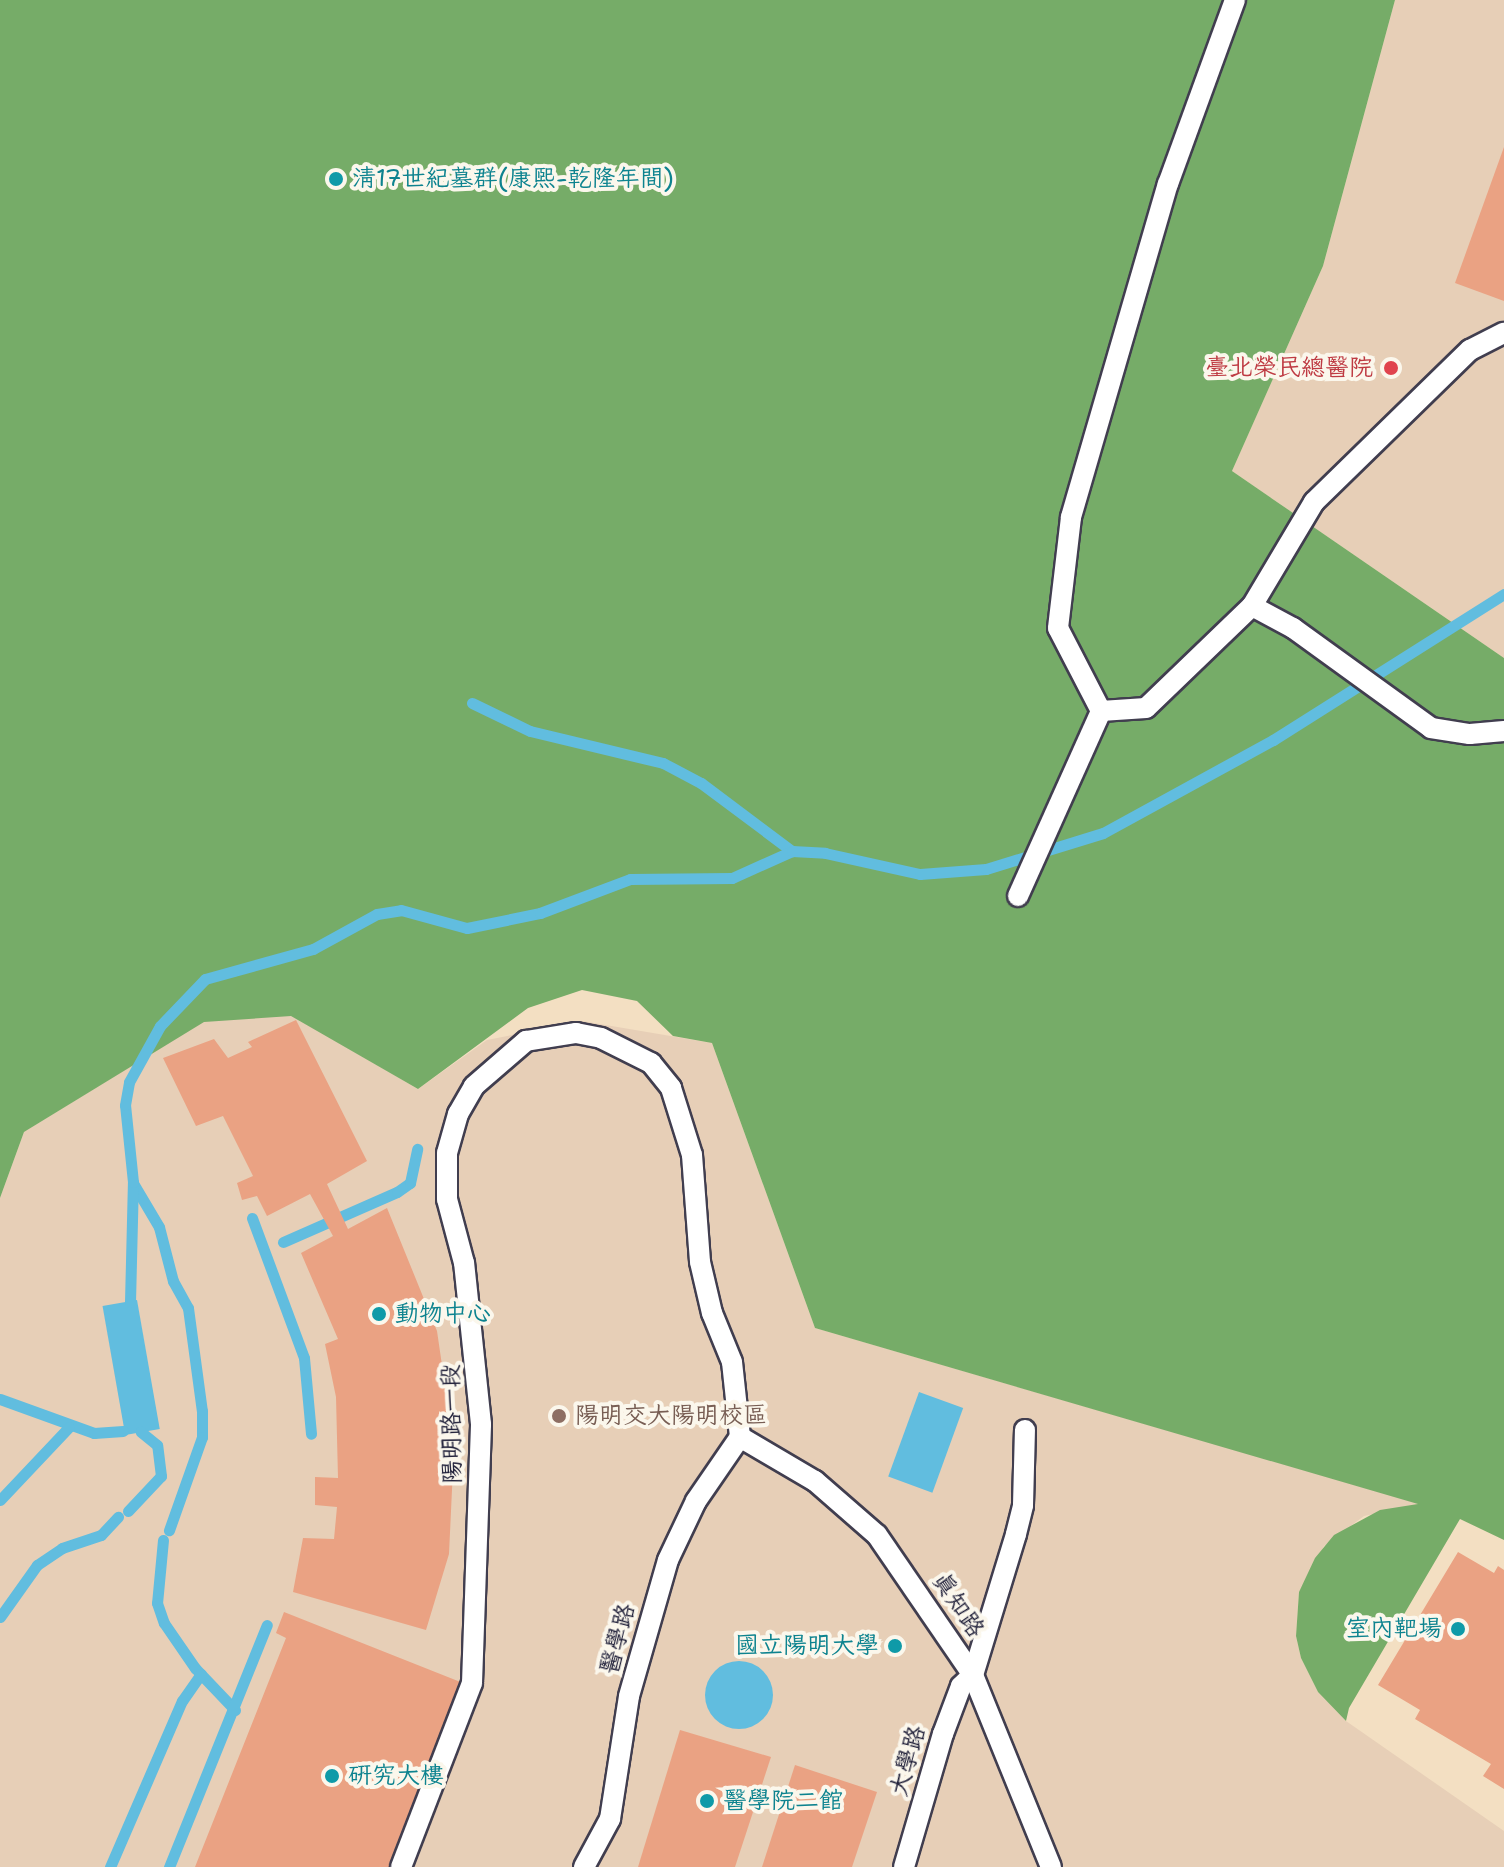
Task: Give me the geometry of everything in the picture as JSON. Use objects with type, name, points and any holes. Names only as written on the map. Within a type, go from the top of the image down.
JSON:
[{"type":"lane","points":[[1101,711],[1058,628],[1071,517],[1168,184],[1235,0]]},
{"type":"lane","points":[[1101,711],[1146,708],[1252,606],[1314,502],[1470,350],[1504,333]]},
{"type":"lane","points":[[1252,606],[1293,628],[1431,728],[1470,734],[1504,731]]},
{"type":"lane","points":[[1018,896],[1101,711]]},
{"type":"lane","name":"陽明路一段","points":[[401,1867],[472,1683],[481,1424],[464,1263],[447,1199],[447,1153],[458,1114],[474,1086],[526,1041],[576,1033],[601,1038],[651,1063],[671,1088],[692,1155],[700,1262],[712,1313],[732,1362],[740,1437]]},
{"type":"lane","name":"大學路","points":[[904,1867],[954,1701],[973,1675],[1023,1505],[1025,1430]]},
{"type":"lane","name":"真知路","points":[[740,1437],[815,1481],[877,1535],[973,1675],[1051,1867]]},
{"type":"lane","name":"醫學路","points":[[584,1867],[610,1819],[629,1696],[668,1560],[696,1501],[740,1437]]},
{"type":"shaded area","name":"臺北榮民總醫院","points":[[1395,0],[1504,0],[1504,658],[1232,471],[1323,266]]},
{"type":"shaded area","name":"陽明交大陽明校區","points":[[291,1015],[418,1089],[487,1040],[582,1021],[712,1043],[815,1328],[1421,1504],[1364,1516],[1324,1546],[1299,1592],[1296,1636],[1301,1658],[1318,1692],[1346,1721],[1504,1831],[1504,1867],[0,1867],[0,1198],[24,1132],[204,1021]]},
{"type":"green space","points":[[0,0],[1395,0],[1323,266],[1232,471],[1504,658],[1504,1540],[1460,1519],[1349,1708],[1346,1721],[1318,1692],[1301,1658],[1296,1636],[1299,1592],[1315,1558],[1334,1535],[1380,1510],[1418,1504],[815,1328],[712,1043],[673,1036],[637,1001],[582,990],[528,1008],[418,1089],[291,1016],[204,1022],[24,1132],[0,1198]]},
{"type":"water","points":[[137,1300],[160,1429],[125,1435],[103,1306]]},
{"type":"water","points":[[919,1392],[963,1408],[932,1493],[888,1477]]},
{"type":"water","points":[[732,1661],[746,1661],[758,1666],[768,1676],[773,1695],[768,1714],[758,1724],[746,1729],[732,1729],[720,1724],[710,1714],[705,1702],[705,1688],[710,1676],[720,1666]]},
{"type":"building","points":[[1504,147],[1504,301],[1455,283]]},
{"type":"building","name":"動物中心","points":[[296,1020],[367,1161],[327,1184],[348,1229],[387,1208],[437,1331],[454,1447],[449,1554],[426,1630],[293,1592],[303,1538],[334,1539],[337,1507],[315,1505],[315,1477],[338,1478],[336,1397],[325,1344],[338,1339],[301,1253],[333,1236],[310,1194],[267,1216],[257,1196],[242,1200],[237,1183],[253,1176],[223,1116],[196,1126],[163,1058],[214,1039],[228,1058],[252,1047],[248,1042]]},
{"type":"building","name":"室內靶場","points":[[1458,1552],[1494,1573],[1498,1566],[1504,1570],[1504,1789],[1483,1776],[1491,1764],[1415,1719],[1420,1710],[1378,1685]]},
{"type":"building","name":"研究大樓","points":[[284,1612],[468,1685],[396,1867],[195,1867],[286,1638],[276,1633]]},
{"type":"building","name":"醫學院二館","points":[[680,1730],[771,1757],[735,1867],[638,1867]]},
{"type":"building","name":"醫學院二館","points":[[795,1765],[877,1792],[852,1867],[762,1867]]},
{"type":"waterway","points":[[130,1302],[133,1182],[125,1105],[129,1082],[160,1026],[205,979],[313,949],[377,914],[401,910],[467,928],[540,913],[630,879],[732,878],[792,851],[825,853],[920,874],[986,869],[1103,833],[1273,740],[1504,594]]},
{"type":"waterway","points":[[472,703],[530,731],[663,763],[701,783],[792,851]]},
{"type":"waterway","points":[[283,1242],[397,1192],[410,1183],[417,1149]]},
{"type":"waterway","points":[[133,1183],[159,1227],[173,1281],[188,1308],[202,1411],[202,1437],[169,1530]]},
{"type":"waterway","points":[[252,1218],[304,1358],[311,1434]]},
{"type":"waterway","points":[[0,1399],[94,1433],[123,1431]]},
{"type":"waterway","points":[[0,1500],[69,1427]]},
{"type":"waterway","points":[[128,1511],[161,1476],[157,1445],[141,1432]]},
{"type":"waterway","points":[[0,1617],[37,1565],[62,1548],[101,1535],[118,1517]]},
{"type":"waterway","points":[[163,1540],[157,1603],[164,1623],[195,1668],[235,1710]]},
{"type":"waterway","points":[[169,1867],[267,1625]]},
{"type":"waterway","points":[[110,1867],[182,1701],[201,1674]]},
{"type":"place","name":"清17世紀墓群(康熙-乾隆年間)","points":[[336,179]]},
{"type":"place","name":"臺北榮民總醫院","points":[[1391,368]]},
{"type":"place","name":"動物中心","points":[[379,1314]]},
{"type":"place","name":"陽明交大陽明校區","points":[[559,1416]]},
{"type":"place","name":"室內靶場","points":[[1458,1629]]},
{"type":"place","name":"國立陽明大學","points":[[895,1646]]},
{"type":"place","name":"研究大樓","points":[[332,1776]]},
{"type":"place","name":"醫學院二館","points":[[707,1801]]}]
